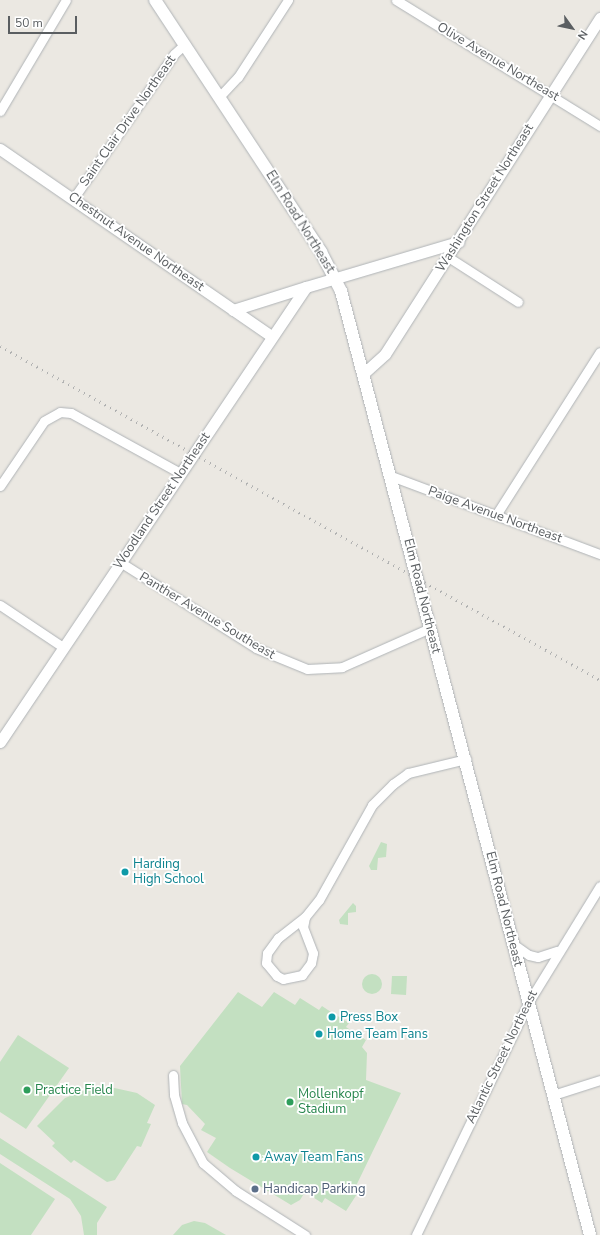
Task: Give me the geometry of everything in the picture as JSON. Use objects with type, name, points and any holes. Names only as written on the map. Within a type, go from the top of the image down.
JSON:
[{"type":"main road","name":"Elm Road Northeast","points":[[155,0],[220,96],[336,278],[364,373],[590,1235]]},
{"type":"street","points":[[0,112],[66,0]]},
{"type":"street","points":[[220,96],[238,77],[288,0]]},
{"type":"street","name":"Olive Avenue Northeast","points":[[396,0],[551,94],[600,126]]},
{"type":"street","name":"Washington Street Northeast","points":[[364,373],[385,354],[600,18]]},
{"type":"street","name":"Saint Clair Drive Northeast","points":[[73,199],[174,54],[185,44]]},
{"type":"street","name":"Chestnut Avenue Northeast","points":[[0,149],[271,336]]},
{"type":"street","points":[[234,310],[458,242]]},
{"type":"street","points":[[448,257],[518,302]]},
{"type":"street","name":"Woodland Street Northeast","points":[[0,742],[271,336],[306,287]]},
{"type":"street","points":[[496,515],[600,352]]},
{"type":"street","points":[[0,486],[48,417],[60,412],[71,413],[180,473]]},
{"type":"street","name":"Paige Avenue Northeast","points":[[391,476],[600,554]]},
{"type":"street","name":"Panther Avenue Southeast","points":[[120,562],[256,648],[307,669],[342,667],[430,628]]},
{"type":"street","points":[[0,605],[63,647]]},
{"type":"street","points":[[305,917],[303,927],[313,954],[312,963],[302,975],[283,979],[277,976],[266,962],[267,952],[278,938],[305,917],[329,885],[366,814],[378,798],[408,774],[466,759]]},
{"type":"street","name":"Atlantic Street Northeast","points":[[416,1235],[528,1002],[557,951],[600,886]]},
{"type":"street","points":[[513,944],[529,955],[538,957],[557,951]]},
{"type":"street","points":[[173,1075],[174,1095],[182,1124],[203,1163],[236,1191],[305,1235]]},
{"type":"street","points":[[553,1095],[600,1080]]},
{"type":"green space","points":[[381,842],[387,844],[386,857],[378,858],[377,870],[371,870],[369,866]]},
{"type":"green space","points":[[353,903],[356,906],[356,912],[348,913],[348,925],[340,924],[339,920]]},
{"type":"green space","points":[[372,974],[379,977],[382,984],[379,991],[372,994],[365,991],[362,984],[365,977]]},
{"type":"green space","points":[[392,976],[407,976],[406,995],[391,994]]},
{"type":"green space","name":"Mollenkopf Stadium","points":[[238,992],[262,1007],[274,992],[295,1005],[300,998],[319,1010],[322,1006],[349,1023],[346,1027],[366,1040],[362,1047],[367,1053],[366,1080],[401,1093],[355,1188],[359,1191],[346,1211],[325,1198],[322,1203],[305,1192],[300,1200],[291,1205],[230,1168],[207,1152],[216,1138],[201,1130],[205,1124],[187,1105],[182,1104],[180,1066]]},
{"type":"green space","name":"Practice Field","points":[[18,1035],[69,1068],[26,1129],[0,1112],[0,1062]]},
{"type":"green space","points":[[110,1087],[137,1093],[155,1105],[147,1123],[151,1124],[141,1147],[137,1146],[115,1180],[107,1182],[74,1160],[71,1163],[52,1146],[55,1143],[37,1126],[65,1098],[88,1089]]},
{"type":"green space","points":[[0,1138],[107,1207],[97,1223],[97,1235],[84,1235],[81,1216],[70,1199],[0,1154]]},
{"type":"green space","points":[[0,1163],[55,1199],[31,1235],[0,1235]]},
{"type":"green space","points":[[194,1221],[205,1223],[226,1235],[173,1235],[182,1225]]},
{"type":"railway","points":[[0,346],[600,680]]},
{"type":"place","name":"Harding High School","points":[[125,872]]},
{"type":"place","name":"Press Box","points":[[332,1017]]},
{"type":"place","name":"Home Team Fans","points":[[319,1034]]},
{"type":"place","name":"Practice Field","points":[[27,1090]]},
{"type":"place","name":"Mollenkopf Stadium","points":[[290,1102]]},
{"type":"place","name":"Away Team Fans","points":[[256,1157]]},
{"type":"place","name":"Handicap Parking","points":[[255,1189]]}]
